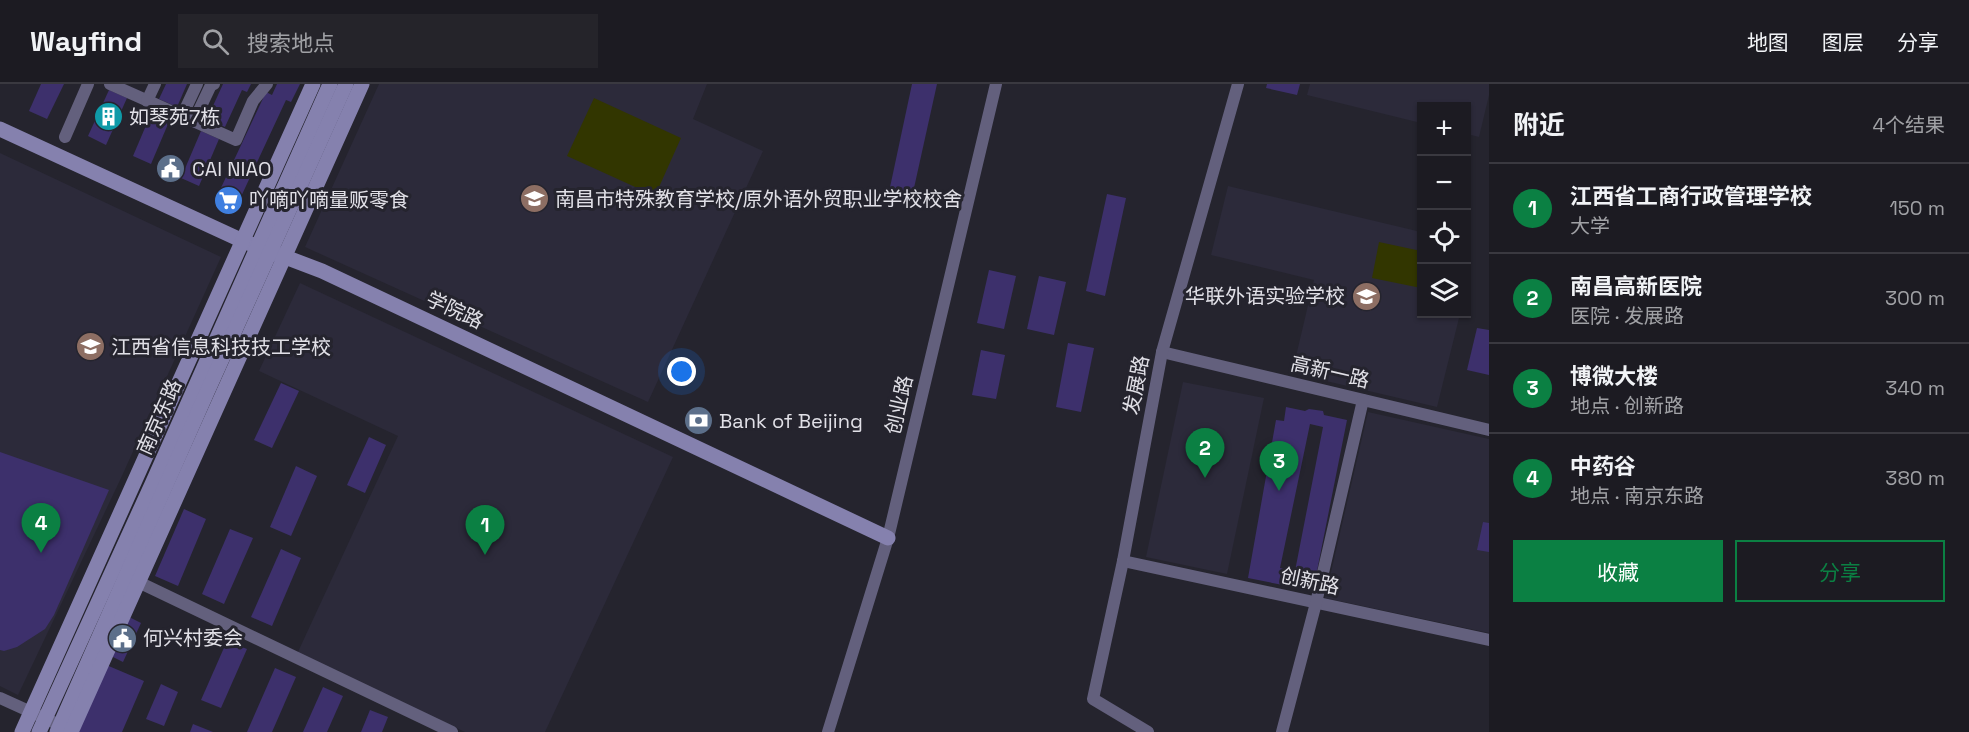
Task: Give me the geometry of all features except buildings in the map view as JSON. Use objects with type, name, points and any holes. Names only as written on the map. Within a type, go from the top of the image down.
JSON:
[{"type":"street","points":[[64,137],[88,84]]},
{"type":"street","points":[[110,84],[236,140],[253,101],[267,84]]},
{"type":"street","points":[[147,101],[155,84]]},
{"type":"street","points":[[182,116],[197,84]]},
{"type":"street","points":[[194,122],[211,85],[214,84]]},
{"type":"street","points":[[264,249],[313,84]]},
{"type":"street","name":"南京东路","points":[[62,730],[132,579],[330,84]]},
{"type":"street","name":"南京东路","points":[[42,725],[157,474],[264,249],[346,84]]},
{"type":"street","points":[[22,732],[264,249],[362,84]]},
{"type":"street","name":"创业路","points":[[828,732],[888,538],[996,84]]},
{"type":"street","name":"发展路","points":[[1148,732],[1093,699],[1123,561],[1162,352],[1238,84]]},
{"type":"street","name":"学院路","points":[[0,129],[264,249],[322,271],[888,538]]},
{"type":"street","name":"高新一路","points":[[1162,352],[1489,430]]},
{"type":"street","points":[[1282,732],[1316,603],[1363,400]]},
{"type":"street","name":"创新路","points":[[1123,561],[1489,640]]},
{"type":"street","points":[[132,579],[452,732]]},
{"type":"street","points":[[0,698],[31,712],[42,725],[62,730]]},
{"type":"shaded area","name":"南昌市特殊教育学校/原外语外贸职业学校校舍","points":[[379,84],[707,84],[693,119],[763,151],[648,402],[305,247]]},
{"type":"shaded area","points":[[1310,84],[1489,84],[1489,95],[1479,137],[1471,135],[1471,102],[1417,102],[1417,122],[1307,95]]},
{"type":"shaded area","name":"江西省信息科技技工学校","points":[[0,153],[221,257],[121,478],[18,695],[0,686]]},
{"type":"shaded area","name":"华联外语实验学校","points":[[1228,186],[1417,231],[1417,318],[1459,318],[1437,407],[1292,373],[1314,280],[1211,255]]},
{"type":"shaded area","points":[[300,283],[673,457],[545,732],[465,732],[297,654],[398,436],[259,371]]},
{"type":"shaded area","points":[[1183,382],[1264,398],[1227,574],[1146,557]]},
{"type":"shaded area","points":[[1368,412],[1489,439],[1489,633],[1325,598]]},
{"type":"green space","points":[[594,98],[681,138],[655,196],[567,156]]},
{"type":"green space","points":[[1379,242],[1417,250],[1417,287],[1372,278]]},
{"type":"place","name":"如琴苑7栋","points":[[108,117]]},
{"type":"place","name":"CAI NIAO","points":[[171,169]]},
{"type":"place","name":"南昌市特殊教育学校/原外语外贸职业学校校舍","points":[[534,199]]},
{"type":"place","name":"吖嘀吖嘀量贩零食","points":[[228,200]]},
{"type":"place","name":"华联外语实验学校","points":[[1366,296]]},
{"type":"place","name":"江西省信息科技技工学校","points":[[90,347]]},
{"type":"place","name":"Bank of Beijing","points":[[698,421]]},
{"type":"place","name":"南昌高新医院","points":[[1205,478]]},
{"type":"place","name":"博微大楼","points":[[1279,491]]},
{"type":"place","name":"中药谷","points":[[41,553]]},
{"type":"place","name":"江西省工商行政管理学校","points":[[485,555]]},
{"type":"place","name":"何兴村委会","points":[[122,638]]}]
